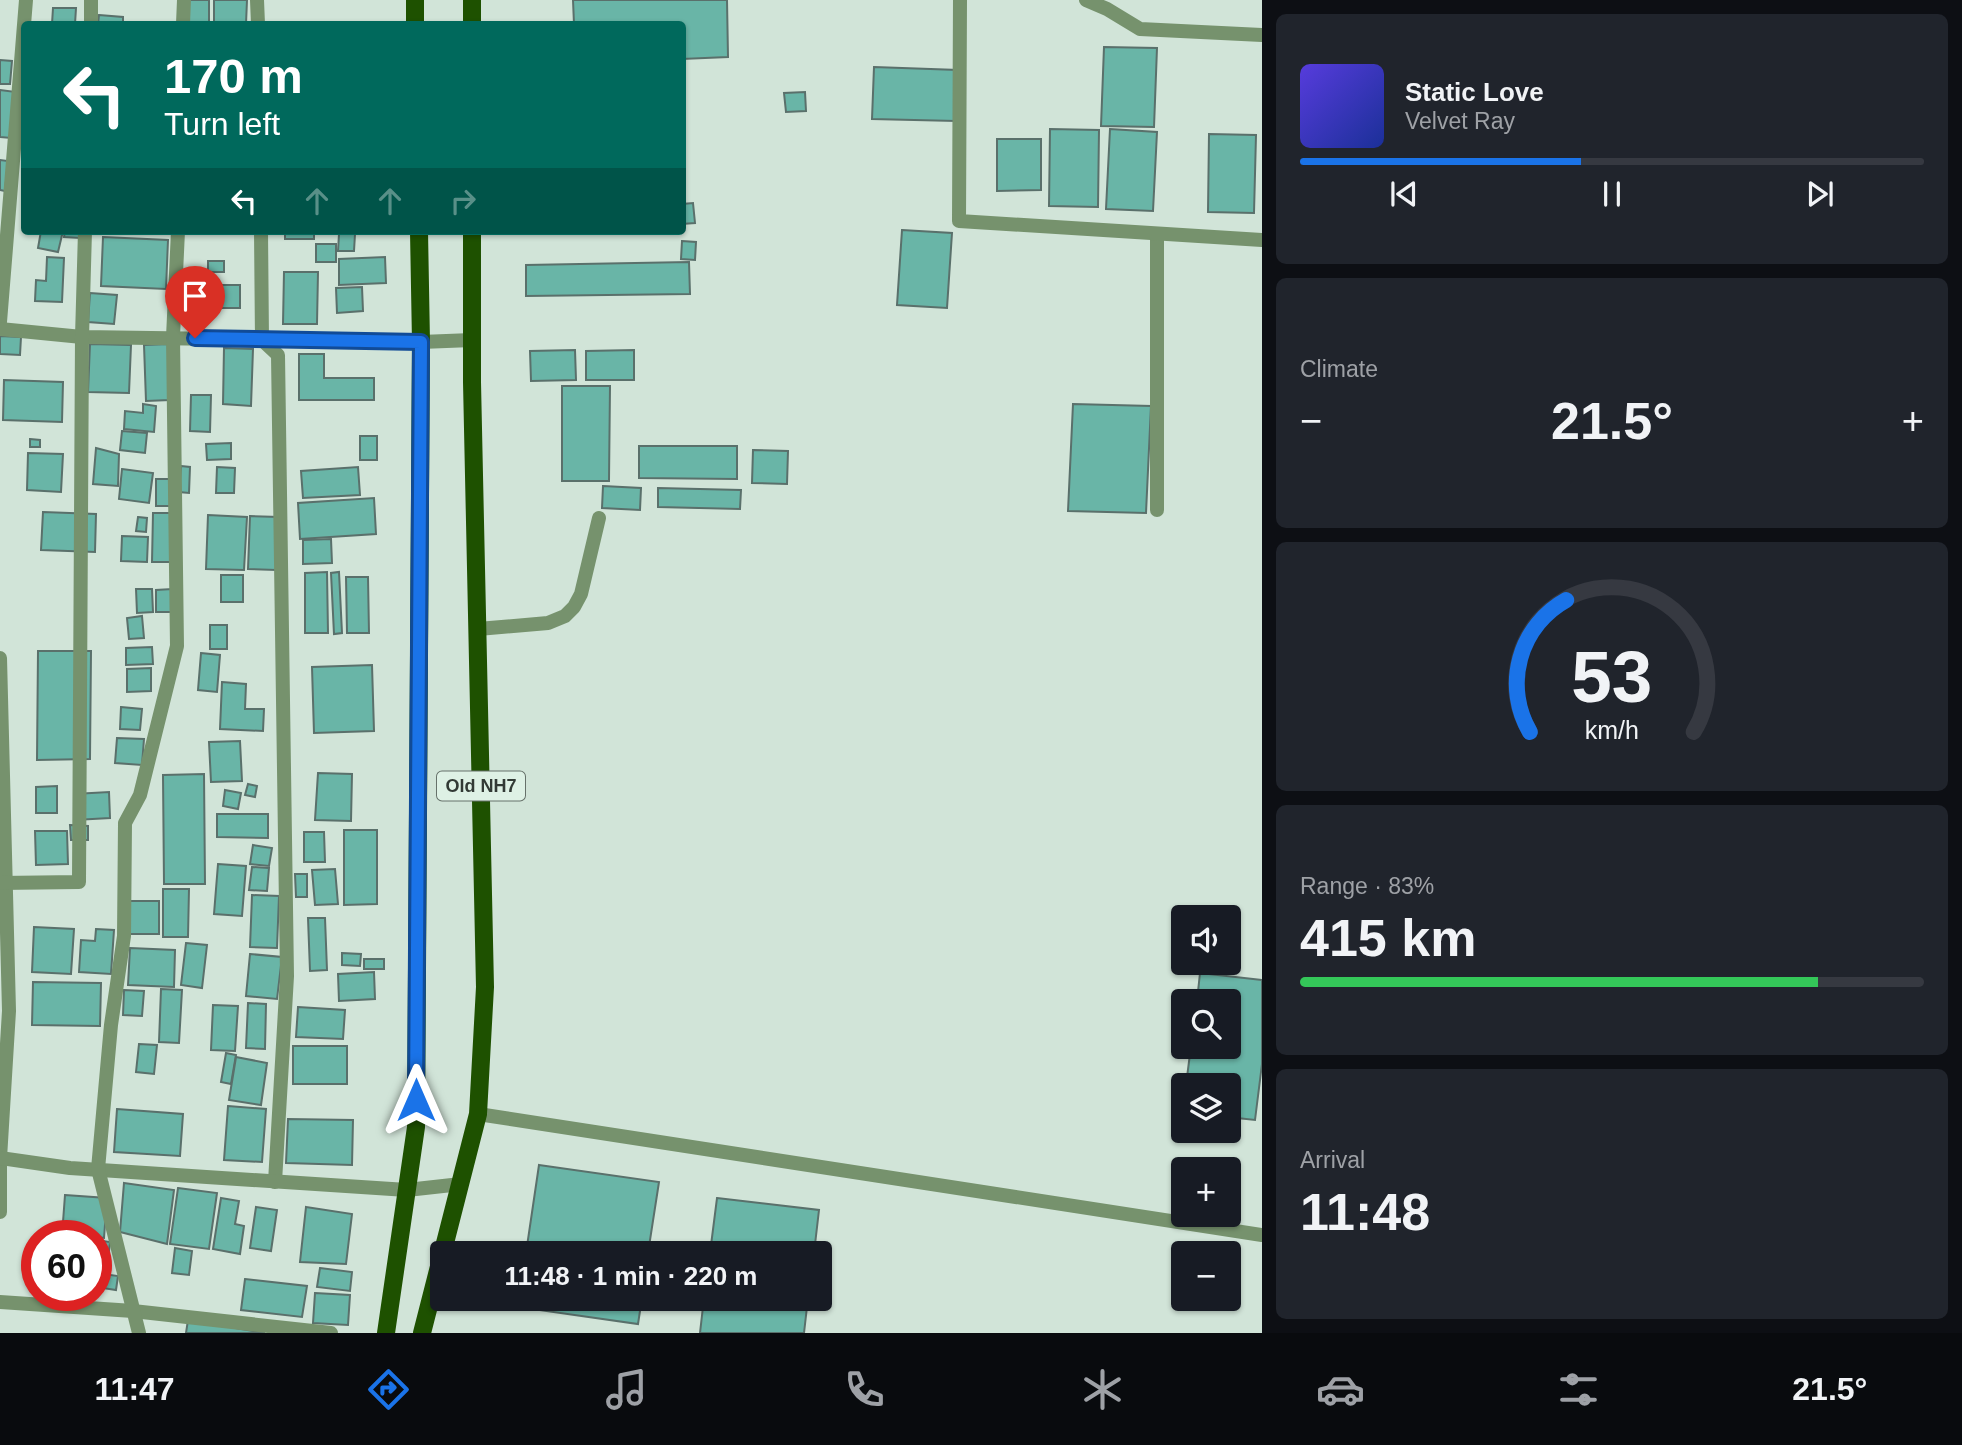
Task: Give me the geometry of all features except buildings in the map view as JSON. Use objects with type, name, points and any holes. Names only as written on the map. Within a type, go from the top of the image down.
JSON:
[{"type":"main road","points":[[415,0],[415,21]]},
{"type":"main road","points":[[472,0],[472,21]]},
{"type":"main road","name":"Old NH7","points":[[386,1333],[416,1127],[421,342],[419,235]]},
{"type":"main road","name":"Old NH7","points":[[422,1333],[478,1114],[485,987],[472,235]]},
{"type":"street","points":[[24,21],[26,0]]},
{"type":"street","points":[[90,21],[91,0]]},
{"type":"street","points":[[183,21],[184,0]]},
{"type":"street","points":[[257,0],[258,21]]},
{"type":"street","points":[[961,0],[959,220],[1262,240]]},
{"type":"street","points":[[1086,0],[1108,9],[1140,29],[1262,35]]},
{"type":"street","points":[[0,322],[21,62]]},
{"type":"street","points":[[1157,234],[1157,510]]},
{"type":"street","points":[[4,882],[79,882],[85,235]]},
{"type":"street","points":[[139,1333],[97,1169],[111,1026],[124,936],[125,823],[140,795],[177,646],[173,337],[178,235]]},
{"type":"street","points":[[261,235],[262,340],[278,355],[287,976],[275,1182]]},
{"type":"street","points":[[0,330],[82,337],[421,342],[472,340]]},
{"type":"street","points":[[478,629],[548,623],[565,616],[581,594],[599,518]]},
{"type":"street","points":[[0,658],[4,882],[0,1212]]},
{"type":"street","points":[[478,1114],[1262,1235]]},
{"type":"street","points":[[0,1158],[70,1168],[407,1190],[461,1184]]},
{"type":"street","points":[[0,1302],[133,1311],[331,1333]]},
{"type":"route","points":[[195,338],[421,342],[416,1100]]}]
